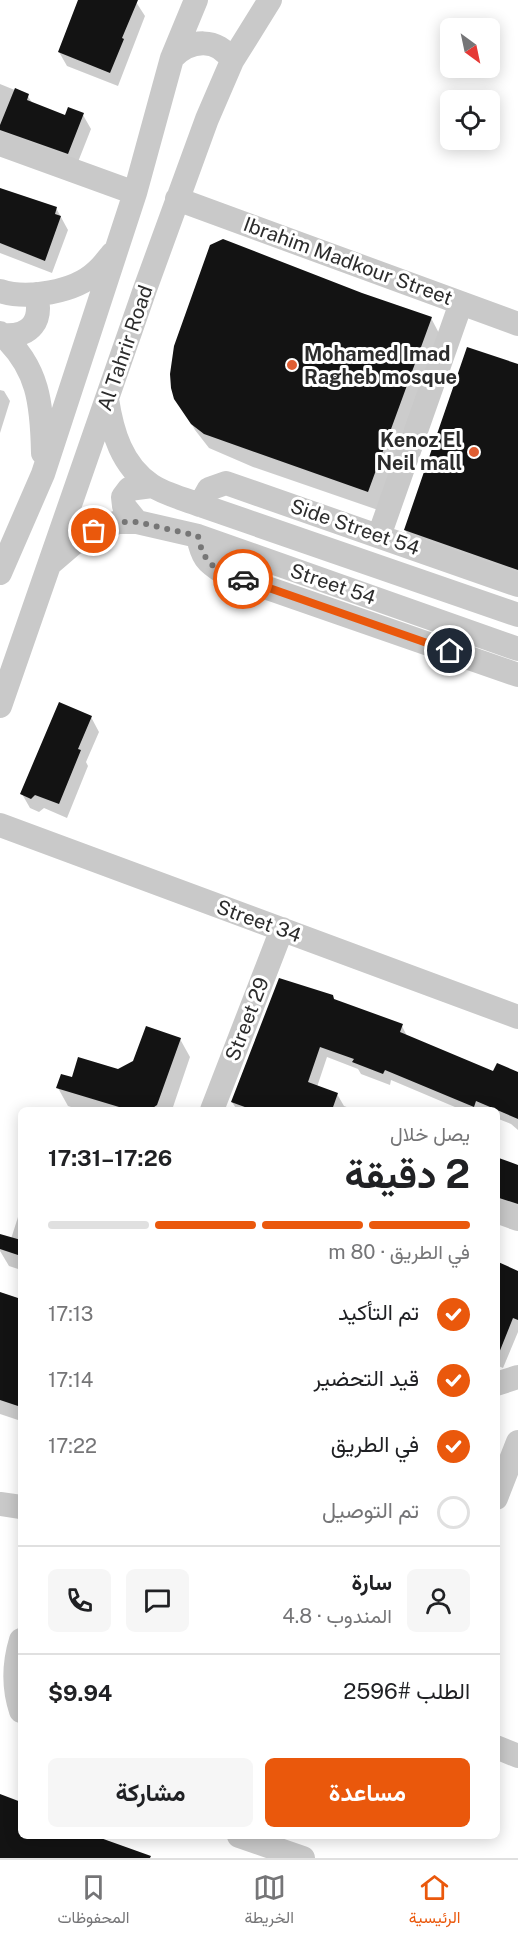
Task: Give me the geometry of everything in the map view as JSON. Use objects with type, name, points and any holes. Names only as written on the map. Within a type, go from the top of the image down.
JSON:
[{"type":"street","name":"Al Tahrir Road","points":[[0,573],[43,474],[135,193],[172,58],[196,0]]},
{"type":"street","name":"Al Tahrir Road","points":[[0,706],[207,119],[232,61],[270,0]]},
{"type":"street","points":[[172,58],[179,50],[198,42],[209,43],[227,52],[232,61]]},
{"type":"street","points":[[0,144],[135,193]]},
{"type":"street","name":"Ibrahim Madkour Street","points":[[177,199],[518,324]]},
{"type":"street","points":[[0,291],[11,295],[36,294],[70,287],[96,273],[115,249]]},
{"type":"street","points":[[1,334],[20,334],[34,324],[39,316],[36,294]]},
{"type":"street","points":[[379,536],[461,303]]},
{"type":"street","points":[[1,334],[27,364],[37,388],[42,413],[43,474]]},
{"type":"street","name":"Street 54","points":[[107,399],[110,423],[119,447],[133,469],[152,486],[200,505],[518,615]]},
{"type":"street","name":"Side Street 54","points":[[200,505],[209,489],[226,483],[518,585]]},
{"type":"street","points":[[137,522],[124,506],[123,497],[129,489],[152,486]]},
{"type":"street","name":"Street 54","points":[[51,563],[72,545],[94,531],[118,522],[137,522],[198,536],[518,650]]},
{"type":"street","points":[[198,536],[201,553],[211,565],[224,573],[518,675]]},
{"type":"street","points":[[423,582],[433,554]]},
{"type":"street","name":"Street 34","points":[[0,825],[518,1017]]},
{"type":"street","name":"Street 29","points":[[219,1107],[282,929]]},
{"type":"street","points":[[500,1212],[518,1219]]},
{"type":"street","points":[[500,1383],[518,1377]]},
{"type":"street","points":[[500,1488],[518,1442]]},
{"type":"street","points":[[0,1504],[18,1507]]},
{"type":"street","points":[[18,1648],[15,1676],[18,1700]]},
{"type":"street","points":[[500,1749],[518,1756]]},
{"type":"street","points":[[248,1839],[303,1858]]},
{"type":"building","points":[[78,0],[138,0],[110,73],[58,52]]},
{"type":"building","points":[[15,88],[29,94],[27,100],[65,115],[68,107],[84,113],[68,154],[0,130]]},
{"type":"building","points":[[0,188],[57,207],[55,214],[61,216],[45,261],[0,243]]},
{"type":"building","name":"Mohamed Imad Ragheb mosque","points":[[223,239],[362,293],[432,317],[368,492],[204,434],[191,424],[174,399],[170,374],[174,346],[210,245]]},
{"type":"building","name":"Kenoz El Neil mall","points":[[467,347],[518,364],[518,570],[404,530]]},
{"type":"building","points":[[59,702],[92,716],[59,804],[35,795],[31,799],[20,794]]},
{"type":"building","points":[[279,978],[333,995],[334,999],[403,1024],[400,1032],[493,1071],[497,1063],[518,1072],[518,1119],[500,1111],[500,1107],[490,1107],[476,1101],[474,1107],[385,1070],[383,1074],[352,1062],[354,1059],[320,1047],[308,1082],[338,1093],[333,1107],[245,1107],[231,1102]]},
{"type":"building","points":[[146,1026],[181,1038],[157,1105],[154,1107],[119,1107],[56,1088],[61,1074],[72,1077],[78,1057],[118,1069],[133,1061]]},
{"type":"building","points":[[500,1158],[518,1165],[518,1204],[500,1198]]},
{"type":"building","points":[[0,1234],[18,1239],[18,1255],[0,1249]]},
{"type":"building","points":[[500,1263],[518,1271],[518,1320],[513,1318],[500,1350]]},
{"type":"building","points":[[0,1292],[18,1298],[18,1406],[0,1400]]},
{"type":"building","points":[[0,1794],[18,1801],[18,1839],[103,1839],[151,1856],[150,1858],[0,1858]]},
{"type":"way so far","points":[[94,531],[118,522],[137,522],[198,536],[201,553],[211,565],[224,573],[243,579]]},
{"type":"place","name":"Mohamed Imad Ragheb mosque","points":[[292,365]]},
{"type":"place","name":"Kenoz El Neil mall","points":[[474,452]]},
{"type":"route","points":[[243,579],[450,651]]}]
